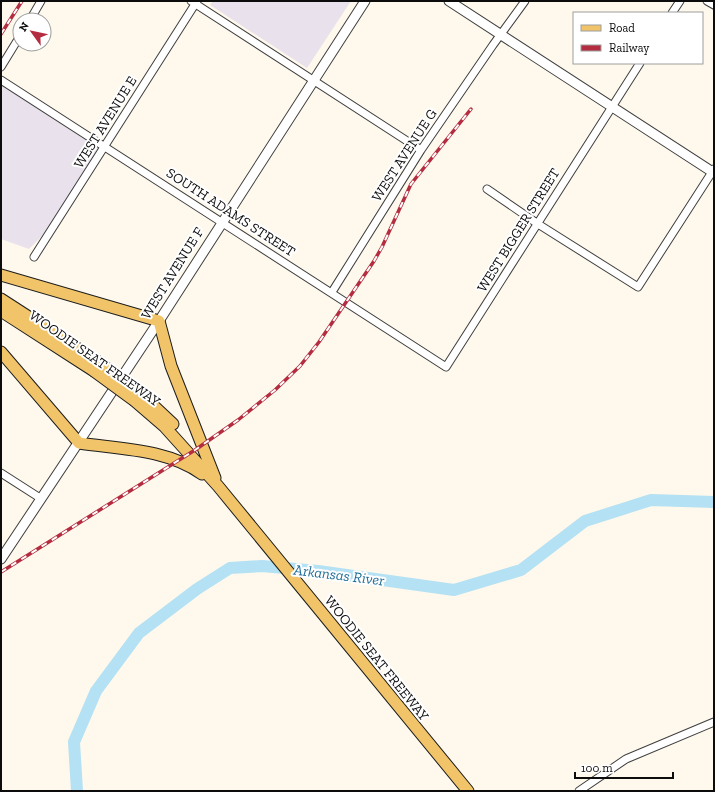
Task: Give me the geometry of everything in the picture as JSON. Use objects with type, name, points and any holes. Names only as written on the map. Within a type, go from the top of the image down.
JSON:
[{"type":"main road","points":[[1,275],[159,321],[171,366],[218,486]]},
{"type":"main road","name":"WOODIE SEAT FREEWAY","points":[[1,299],[97,367],[172,423],[195,450],[226,496],[468,791]]},
{"type":"main road","name":"WOODIE SEAT FREEWAY","points":[[1,311],[97,367]]},
{"type":"main road","points":[[1,352],[79,443],[149,453],[179,460],[192,467],[218,486]]},
{"type":"street","points":[[35,12],[41,1]]},
{"type":"street","name":"WEST AVENUE F","points":[[1,559],[40,498],[79,443],[159,321],[365,1]]},
{"type":"street","points":[[449,1],[713,171],[638,286],[538,224],[487,189]]},
{"type":"street","name":"WEST AVENUE G","points":[[332,292],[421,150],[525,1]]},
{"type":"street","points":[[673,12],[680,1]]},
{"type":"street","points":[[707,1],[714,5]]},
{"type":"street","points":[[194,2],[421,150]]},
{"type":"street","name":"WEST AVENUE E","points":[[34,257],[194,2]]},
{"type":"street","points":[[1,67],[12,49]]},
{"type":"street","name":"WEST BIGGER STREET","points":[[446,366],[639,64]]},
{"type":"street","name":"SOUTH ADAMS STREET","points":[[1,80],[446,366]]},
{"type":"street","points":[[1,474],[40,498]]},
{"type":"street","points":[[579,791],[626,759],[714,722]]},
{"type":"shaded area","points":[[213,1],[351,1],[307,68],[210,5]]},
{"type":"shaded area","points":[[1,85],[100,149],[46,232],[29,249],[1,239]]},
{"type":"waterway","name":"Arkansas River","points":[[77,791],[74,742],[96,691],[139,633],[197,589],[230,568],[262,566],[318,571],[454,590],[521,570],[585,521],[651,500],[714,502]]},
{"type":"railway","points":[[1,34],[22,1]]},
{"type":"railway","points":[[1,572],[195,450],[238,420],[275,390],[300,366],[319,342],[374,261],[411,184],[471,109]]}]
